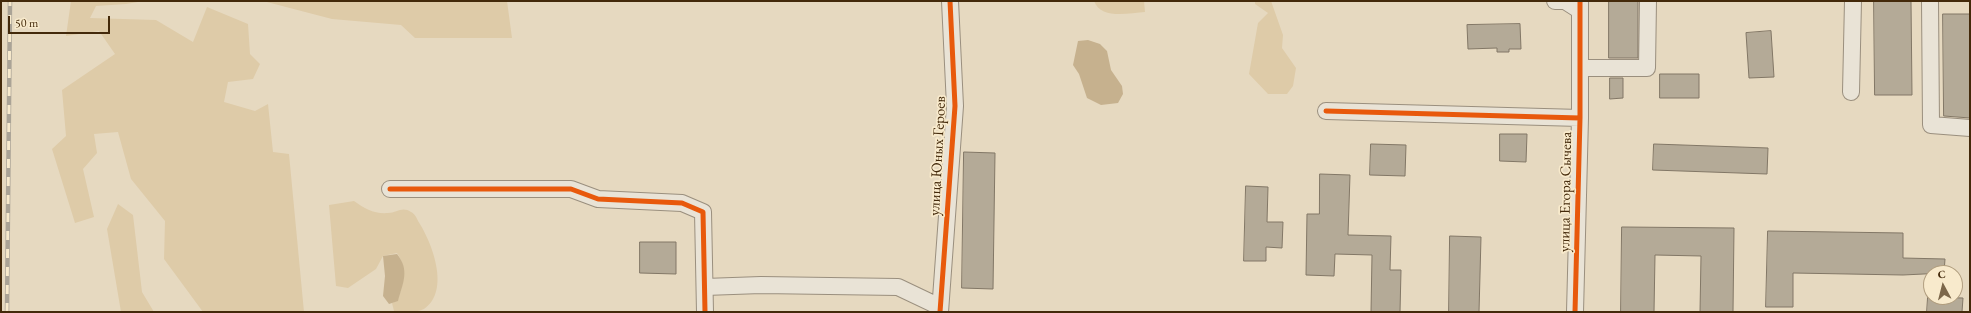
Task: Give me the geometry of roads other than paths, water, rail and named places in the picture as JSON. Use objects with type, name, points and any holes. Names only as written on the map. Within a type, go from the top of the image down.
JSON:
[{"type":"street","name":"улица Юных Героев","points":[[940,309],[955,106],[950,1]]},
{"type":"street","points":[[1555,1],[1564,1],[1579,6]]},
{"type":"street","points":[[1580,68],[1647,68],[1648,1]]},
{"type":"street","points":[[1852,92],[1853,1]]},
{"type":"street","points":[[1930,1],[1931,125],[1970,128]]},
{"type":"street","name":"улица Егора Сычева","points":[[1575,312],[1580,118],[1579,6]]},
{"type":"street","points":[[1326,111],[1580,118]]},
{"type":"street","points":[[390,189],[571,188],[598,199],[682,204],[703,212],[705,312]]},
{"type":"street","points":[[705,287],[761,285],[898,287],[940,309]]},
{"type":"railway","points":[[7,312],[10,1]]}]
